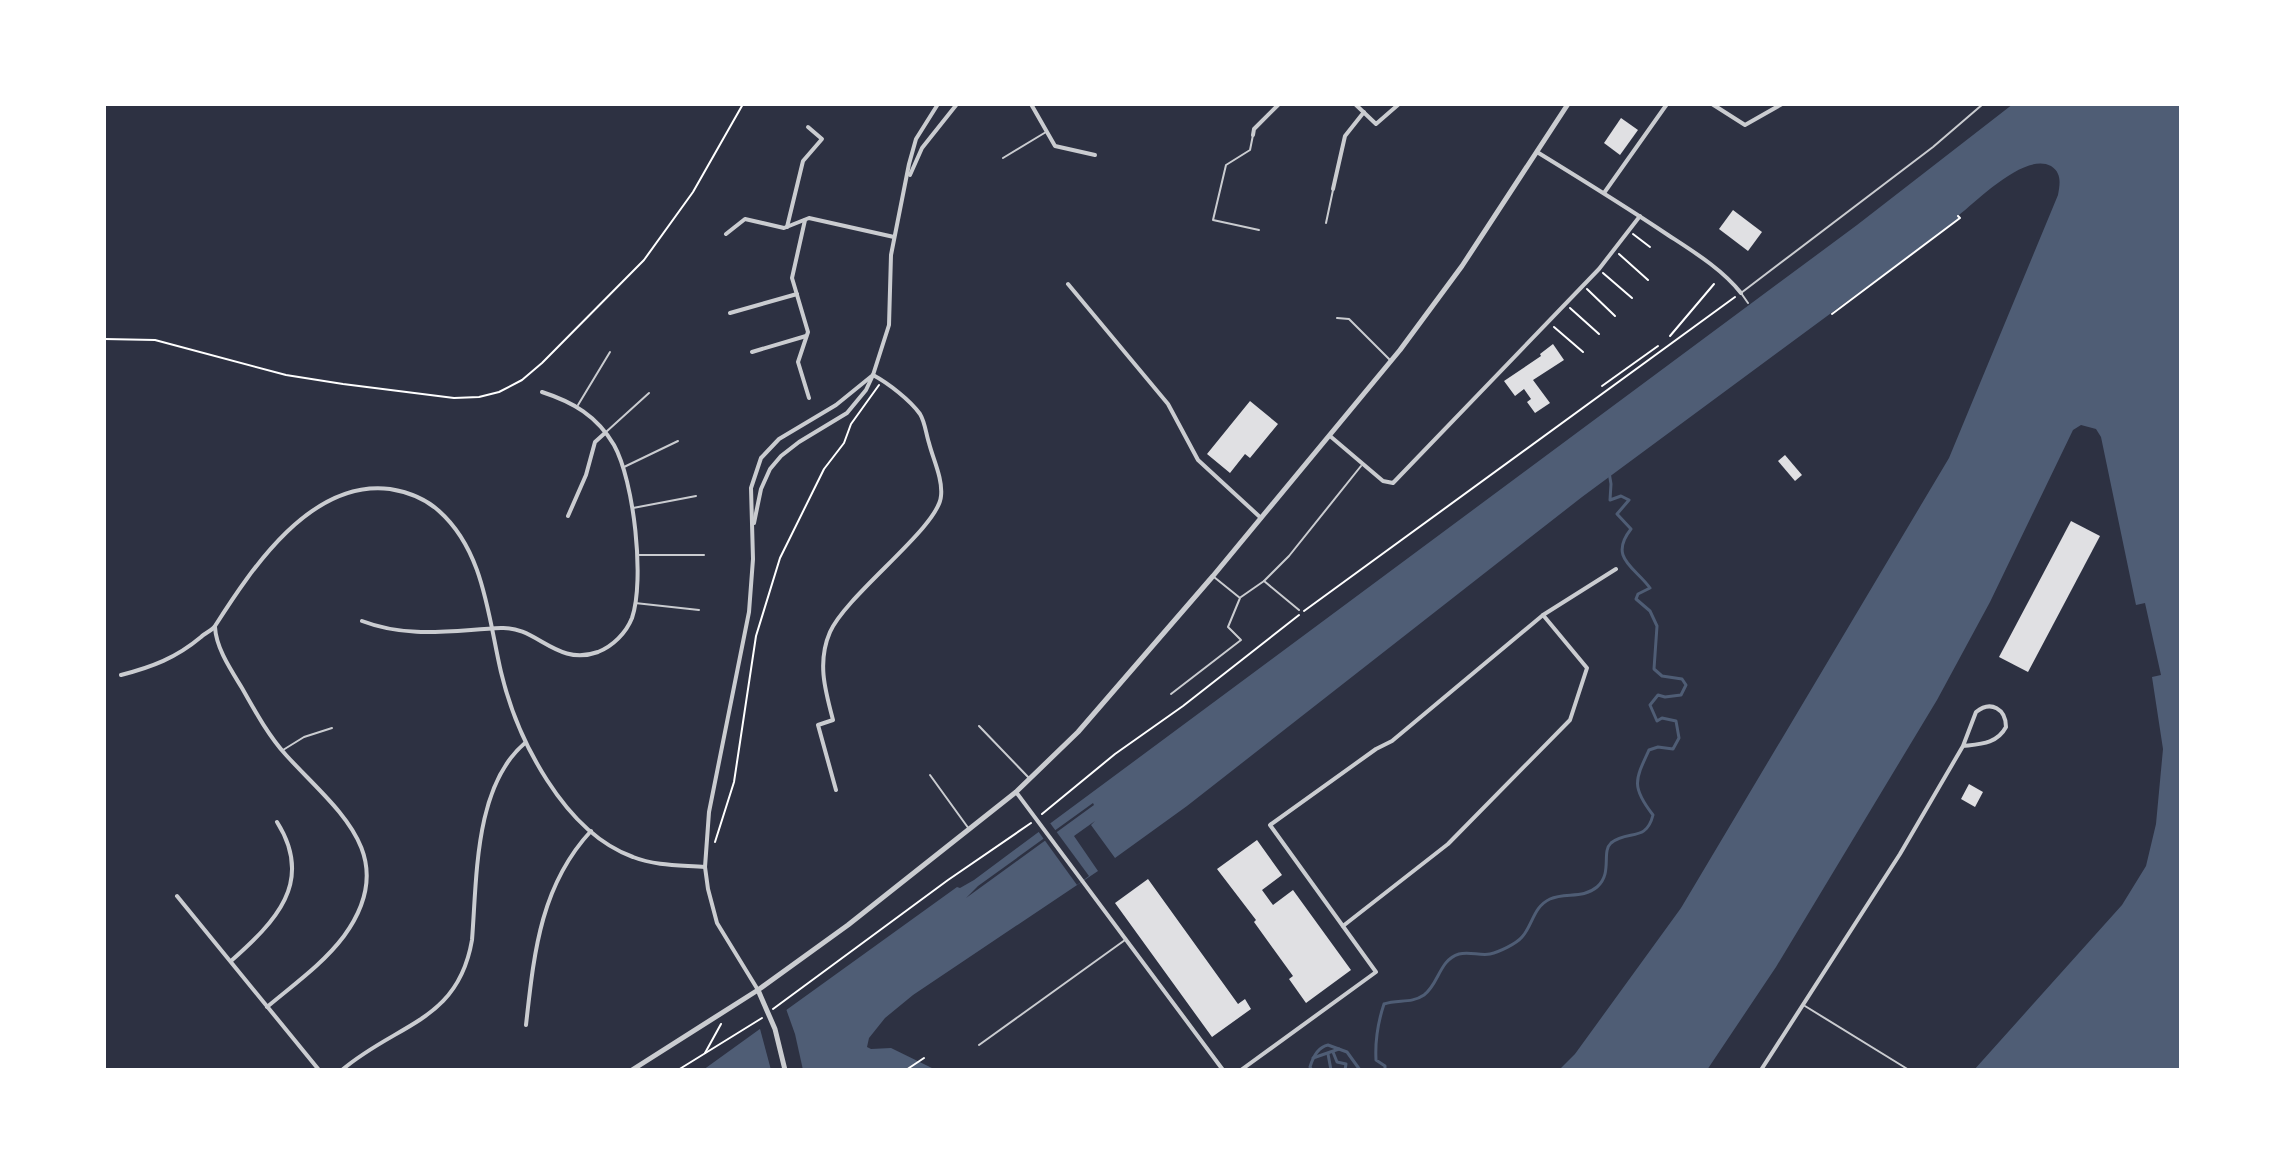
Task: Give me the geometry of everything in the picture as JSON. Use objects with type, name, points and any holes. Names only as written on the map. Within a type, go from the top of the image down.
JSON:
[{"type":"street","points":[[753,525],[761,489],[770,469],[788,449],[847,413],[866,390],[873,375],[889,325],[890,271],[916,139],[938,104]]},
{"type":"street","points":[[907,181],[922,148],[957,104]]},
{"type":"street","points":[[1031,104],[1055,146],[1095,155]]},
{"type":"street","points":[[1253,135],[1254,129],[1279,104]]},
{"type":"street","points":[[1355,104],[1376,124],[1399,104]]},
{"type":"street","points":[[632,1070],[758,990],[970,830],[1016,792],[1092,717],[1391,361],[1462,266],[1568,104]]},
{"type":"street","points":[[1604,193],[1667,104]]},
{"type":"street","points":[[1712,104],[1745,125],[1782,104]]},
{"type":"street","points":[[1333,189],[1345,136],[1364,112]]},
{"type":"street","points":[[787,227],[803,161],[822,139],[808,127]]},
{"type":"street","points":[[1537,152],[1640,216],[1711,265],[1733,282],[1741,293]]},
{"type":"street","points":[[1330,436],[1383,481],[1393,483],[1599,269],[1640,216]]},
{"type":"street","points":[[726,234],[745,219],[787,227],[809,218],[895,237]]},
{"type":"street","points":[[805,220],[792,278],[808,332],[798,362],[809,398]]},
{"type":"street","points":[[1068,284],[1168,404],[1198,460],[1261,518]]},
{"type":"street","points":[[730,313],[797,294]]},
{"type":"street","points":[[752,352],[806,336]]},
{"type":"street","points":[[836,790],[818,725],[833,720],[821,674],[825,645],[831,630],[864,588],[932,516],[941,498],[940,484],[920,414],[873,375]]},
{"type":"street","points":[[785,1070],[770,1009],[717,923],[708,889],[706,843],[749,612],[753,574],[751,488],[756,468],[769,449],[790,432],[836,405],[873,375]]},
{"type":"street","points":[[362,621],[377,627],[411,632],[520,631],[558,652],[593,653],[611,644],[624,632],[631,620],[634,603],[636,555],[632,508],[622,468],[605,433],[588,413],[542,392]]},
{"type":"street","points":[[568,516],[586,475],[595,442],[605,433]]},
{"type":"street","points":[[121,675],[179,655],[215,627],[269,552],[309,512],[344,493],[362,488],[396,490],[428,502],[452,524],[471,554],[506,692],[526,743],[560,798],[591,831],[638,859],[705,867]]},
{"type":"street","points":[[1241,1070],[1376,972],[1270,825],[1376,749],[1392,741],[1543,615],[1616,569]]},
{"type":"street","points":[[1343,926],[1448,844],[1570,720],[1587,668],[1543,615]]},
{"type":"street","points":[[215,627],[230,668],[258,716],[282,750],[348,819],[359,839],[365,874],[359,908],[344,936],[267,1007]]},
{"type":"street","points":[[1761,1070],[1865,911],[1963,746],[1979,709],[1989,706],[2000,710],[2006,727],[1999,737],[1986,743],[1963,746]]},
{"type":"street","points":[[342,1070],[371,1047],[435,1010],[457,986],[472,940],[487,811],[503,767],[526,743]]},
{"type":"street","points":[[1016,792],[1223,1070]]},
{"type":"street","points":[[230,962],[270,925],[289,889],[293,854],[277,822]]},
{"type":"street","points":[[526,1025],[538,935],[548,899],[565,865],[591,831]]},
{"type":"street","points":[[177,896],[319,1070]]},
{"type":"lane","points":[[1748,303],[1741,293],[1933,147],[1983,104]]},
{"type":"lane","points":[[1003,158],[1047,131]]},
{"type":"lane","points":[[1253,135],[1250,150],[1226,165],[1213,220],[1259,230]]},
{"type":"lane","points":[[1326,223],[1333,189]]},
{"type":"lane","points":[[1337,318],[1349,319],[1391,361]]},
{"type":"lane","points":[[577,406],[610,352]]},
{"type":"lane","points":[[605,433],[649,393]]},
{"type":"lane","points":[[622,468],[678,441]]},
{"type":"lane","points":[[1171,694],[1241,640],[1228,627],[1240,598],[1264,581],[1289,556],[1363,464]]},
{"type":"lane","points":[[632,508],[696,496]]},
{"type":"lane","points":[[636,555],[704,555]]},
{"type":"lane","points":[[1213,576],[1240,598]]},
{"type":"lane","points":[[1264,581],[1299,610]]},
{"type":"lane","points":[[634,603],[699,610]]},
{"type":"lane","points":[[979,726],[1030,779]]},
{"type":"lane","points":[[282,750],[304,737],[332,728]]},
{"type":"lane","points":[[930,775],[970,830]]},
{"type":"lane","points":[[979,1045],[1126,940]]},
{"type":"lane","points":[[1804,1005],[1909,1070]]},
{"type":"path","points":[[104,339],[155,340],[271,372],[343,384],[454,398],[499,392],[522,380],[542,363],[644,260],[693,192],[743,104]]},
{"type":"path","points":[[1832,314],[1960,218],[1958,216]]},
{"type":"path","points":[[1629,230],[1650,247]]},
{"type":"path","points":[[1614,250],[1648,280]]},
{"type":"path","points":[[1599,269],[1632,298]]},
{"type":"path","points":[[1670,336],[1714,284]]},
{"type":"path","points":[[1583,285],[1615,316]]},
{"type":"path","points":[[770,1009],[1037,818],[1115,754],[1183,706],[1301,613],[1741,293]]},
{"type":"path","points":[[1565,303],[1599,334]]},
{"type":"path","points":[[1548,321],[1583,352]]},
{"type":"path","points":[[1602,386],[1658,346]]},
{"type":"path","points":[[706,843],[716,842],[728,806],[741,744],[756,636],[780,558],[824,469],[844,443],[851,424],[874,394],[881,379]]},
{"type":"path","points":[[704,1054],[718,1033],[725,1010]]},
{"type":"path","points":[[678,1070],[760,1019]]},
{"type":"path","points":[[906,1070],[924,1058]]},
{"type":"water","points":[[2013,104],[2181,104],[2181,1070],[1974,1070],[2122,905],[2146,866],[2156,824],[2163,749],[2152,677],[2161,675],[2145,603],[2136,605],[2101,437],[2096,429],[2081,425],[2073,430],[1990,602],[1937,700],[1776,967],[1707,1070],[1559,1070],[1575,1054],[1681,908],[1949,458],[2058,195],[2059,175],[2051,166],[2040,163],[2015,171],[1990,189],[1959,215],[1960,218],[1582,497],[1187,806],[1115,858],[1091,825],[1095,821],[1074,836],[1098,871],[913,995],[885,1018],[869,1038],[867,1047],[871,1049],[891,1048],[936,1070],[703,1070],[957,887],[974,880],[1857,225]],"holes":[[[1094,805],[966,898],[978,886]]]},
{"type":"pier","points":[[1050,823],[1089,876],[1077,885],[1038,831]]},
{"type":"pier","points":[[785,1006],[803,1070],[771,1070],[759,1025]]},
{"type":"building","points":[[1621,118],[1638,130],[1620,155],[1604,143]]},
{"type":"building","points":[[1733,210],[1762,232],[1748,251],[1719,229]]},
{"type":"building","points":[[1553,344],[1564,360],[1533,380],[1550,403],[1535,413],[1527,402],[1531,399],[1524,389],[1515,396],[1504,381]]},
{"type":"building","points":[[1250,401],[1278,424],[1250,458],[1245,454],[1230,473],[1207,454]]},
{"type":"building","points":[[1785,455],[1802,475],[1795,481],[1778,461]]},
{"type":"building","points":[[2071,521],[2100,536],[2028,672],[1999,657]]},
{"type":"building","points":[[1969,784],[1983,792],[1975,807],[1961,799]]},
{"type":"building","points":[[1257,840],[1282,875],[1262,890],[1273,905],[1293,890],[1351,970],[1306,1003],[1289,979],[1293,976],[1254,922],[1256,920],[1217,869]]},
{"type":"building","points":[[1148,879],[1238,1004],[1245,999],[1251,1009],[1212,1037],[1115,903]]},
{"type":"waterway","points":[[1385,1070],[1385,1066],[1376,1060],[1377,1032],[1384,1004],[1414,1000],[1424,995],[1452,957],[1463,953],[1490,954],[1516,942],[1526,932],[1544,902],[1592,891],[1605,875],[1611,843],[1641,832],[1650,824],[1653,815],[1638,790],[1638,776],[1649,750],[1658,747],[1673,749],[1679,738],[1676,721],[1662,718],[1657,721],[1650,705],[1658,695],[1681,695],[1686,685],[1682,679],[1662,676],[1654,669],[1657,626],[1650,611],[1636,599],[1638,594],[1650,588],[1623,555],[1622,548],[1631,529],[1617,514],[1629,500],[1621,496],[1610,500],[1609,472]]},
{"type":"waterway","points":[[1312,1070],[1310,1067],[1316,1053],[1328,1045],[1347,1052],[1360,1070]]},
{"type":"waterway","points":[[1313,1058],[1339,1049]]},
{"type":"waterway","points":[[1333,1052],[1337,1062],[1346,1064],[1345,1070]]},
{"type":"waterway","points":[[1328,1054],[1331,1070]]}]
